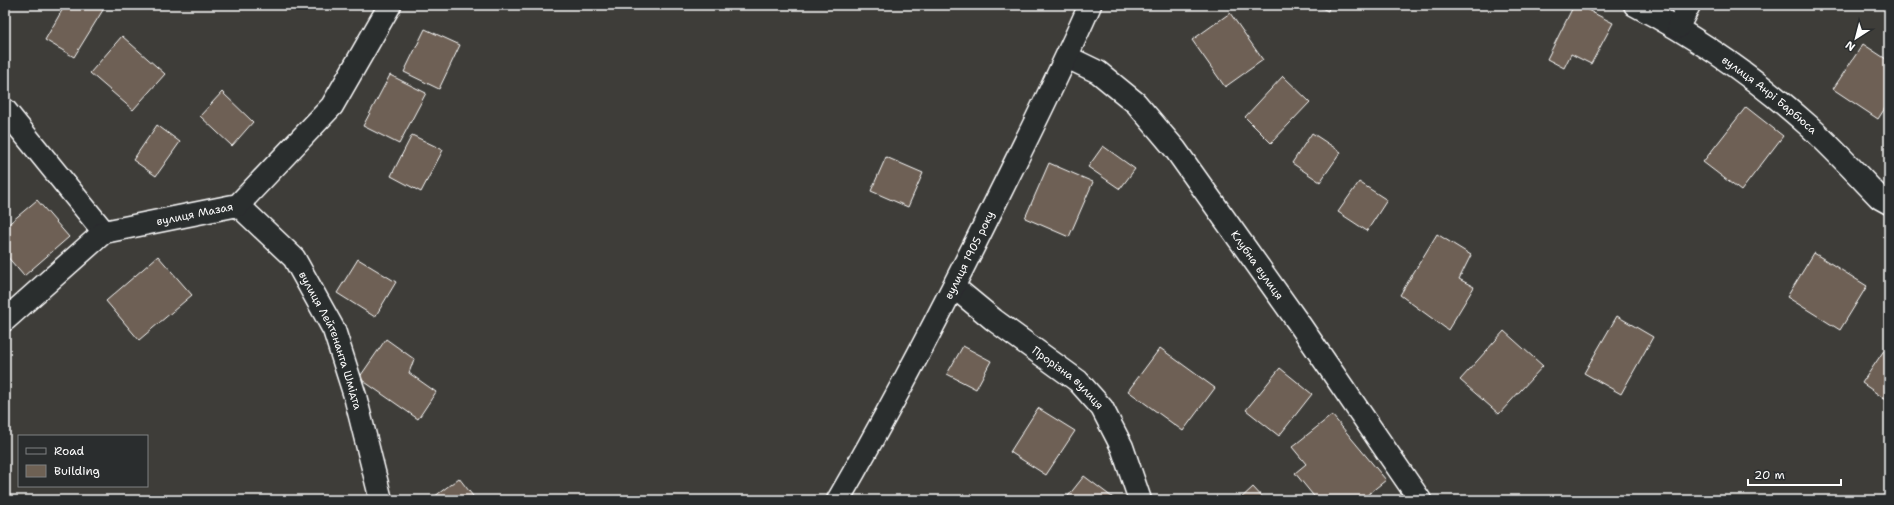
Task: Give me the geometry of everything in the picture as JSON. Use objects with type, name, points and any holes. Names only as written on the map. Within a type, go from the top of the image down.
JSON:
[{"type":"street","name":"вулиця Мазая","points":[[104,232],[238,205],[332,106],[390,5]]},
{"type":"street","name":"вулиця 1905 року","points":[[838,500],[954,287],[1067,57],[1090,5]]},
{"type":"street","name":"вулиця Анрі Барбюса","points":[[1635,5],[1678,27],[1739,69],[1810,126],[1886,203]]},
{"type":"street","points":[[1678,27],[1689,5]]},
{"type":"street","name":"Клубна вулиця","points":[[1067,57],[1098,72],[1136,103],[1175,148],[1300,325],[1420,500]]},
{"type":"street","points":[[5,110],[104,232],[5,320]]},
{"type":"street","name":"вулиця Лейтенанта Шмідта","points":[[238,205],[294,258],[334,330],[355,396],[381,500]]},
{"type":"street","name":"Прорізна вулиця","points":[[954,287],[994,320],[1078,381],[1102,408],[1122,447],[1140,500]]},
{"type":"building","points":[[65,5],[106,5],[74,57],[45,40]]},
{"type":"building","points":[[1315,5],[1330,5],[1328,11]]},
{"type":"building","points":[[1574,5],[1578,5],[1613,23],[1591,64],[1571,54],[1564,68],[1547,59]]},
{"type":"building","points":[[1230,13],[1263,60],[1225,87],[1192,40]]},
{"type":"building","points":[[425,29],[460,45],[439,89],[404,72]]},
{"type":"building","points":[[122,36],[165,74],[133,110],[90,73]]},
{"type":"building","points":[[1863,44],[1889,61],[1889,102],[1878,119],[1833,89]]},
{"type":"building","points":[[390,75],[426,93],[399,144],[363,126]]},
{"type":"building","points":[[1283,76],[1310,102],[1271,143],[1245,117]]},
{"type":"building","points":[[222,92],[253,122],[232,146],[200,116]]},
{"type":"building","points":[[1746,107],[1783,136],[1741,191],[1703,162]]},
{"type":"building","points":[[157,125],[180,142],[156,176],[133,160]]},
{"type":"building","points":[[1312,133],[1341,152],[1320,182],[1292,163]]},
{"type":"building","points":[[412,135],[443,150],[421,192],[391,176]]},
{"type":"building","points":[[1103,146],[1135,169],[1120,189],[1088,167]]},
{"type":"building","points":[[886,157],[923,173],[908,207],[871,191]]},
{"type":"building","points":[[1049,163],[1093,182],[1069,237],[1025,218]]},
{"type":"building","points":[[1359,182],[1387,200],[1367,231],[1338,212]]},
{"type":"building","points":[[37,200],[69,237],[24,276],[5,254],[5,227]]},
{"type":"building","points":[[1437,234],[1471,255],[1459,279],[1474,287],[1448,330],[1400,295]]},
{"type":"building","points":[[1814,253],[1867,286],[1840,330],[1787,297]]},
{"type":"building","points":[[158,256],[192,295],[139,340],[106,301]]},
{"type":"building","points":[[358,259],[396,282],[375,317],[337,293]]},
{"type":"building","points":[[1617,316],[1653,337],[1621,394],[1584,373]]},
{"type":"building","points":[[1504,331],[1543,366],[1499,414],[1460,380]]},
{"type":"building","points":[[386,339],[414,359],[409,373],[436,392],[418,419],[359,378]]},
{"type":"building","points":[[1889,343],[1889,402],[1862,383]]},
{"type":"building","points":[[963,346],[991,361],[976,389],[947,374]]},
{"type":"building","points":[[1160,348],[1215,388],[1183,431],[1128,391]]},
{"type":"building","points":[[1280,368],[1312,394],[1279,436],[1246,410]]},
{"type":"building","points":[[1038,408],[1075,431],[1046,475],[1010,452]]},
{"type":"building","points":[[1332,415],[1386,480],[1361,500],[1317,500],[1295,473],[1306,464],[1292,447]]},
{"type":"building","points":[[1084,476],[1116,500],[1065,500]]},
{"type":"building","points":[[459,478],[476,500],[430,500]]},
{"type":"building","points":[[1253,487],[1265,500],[1239,500]]}]
